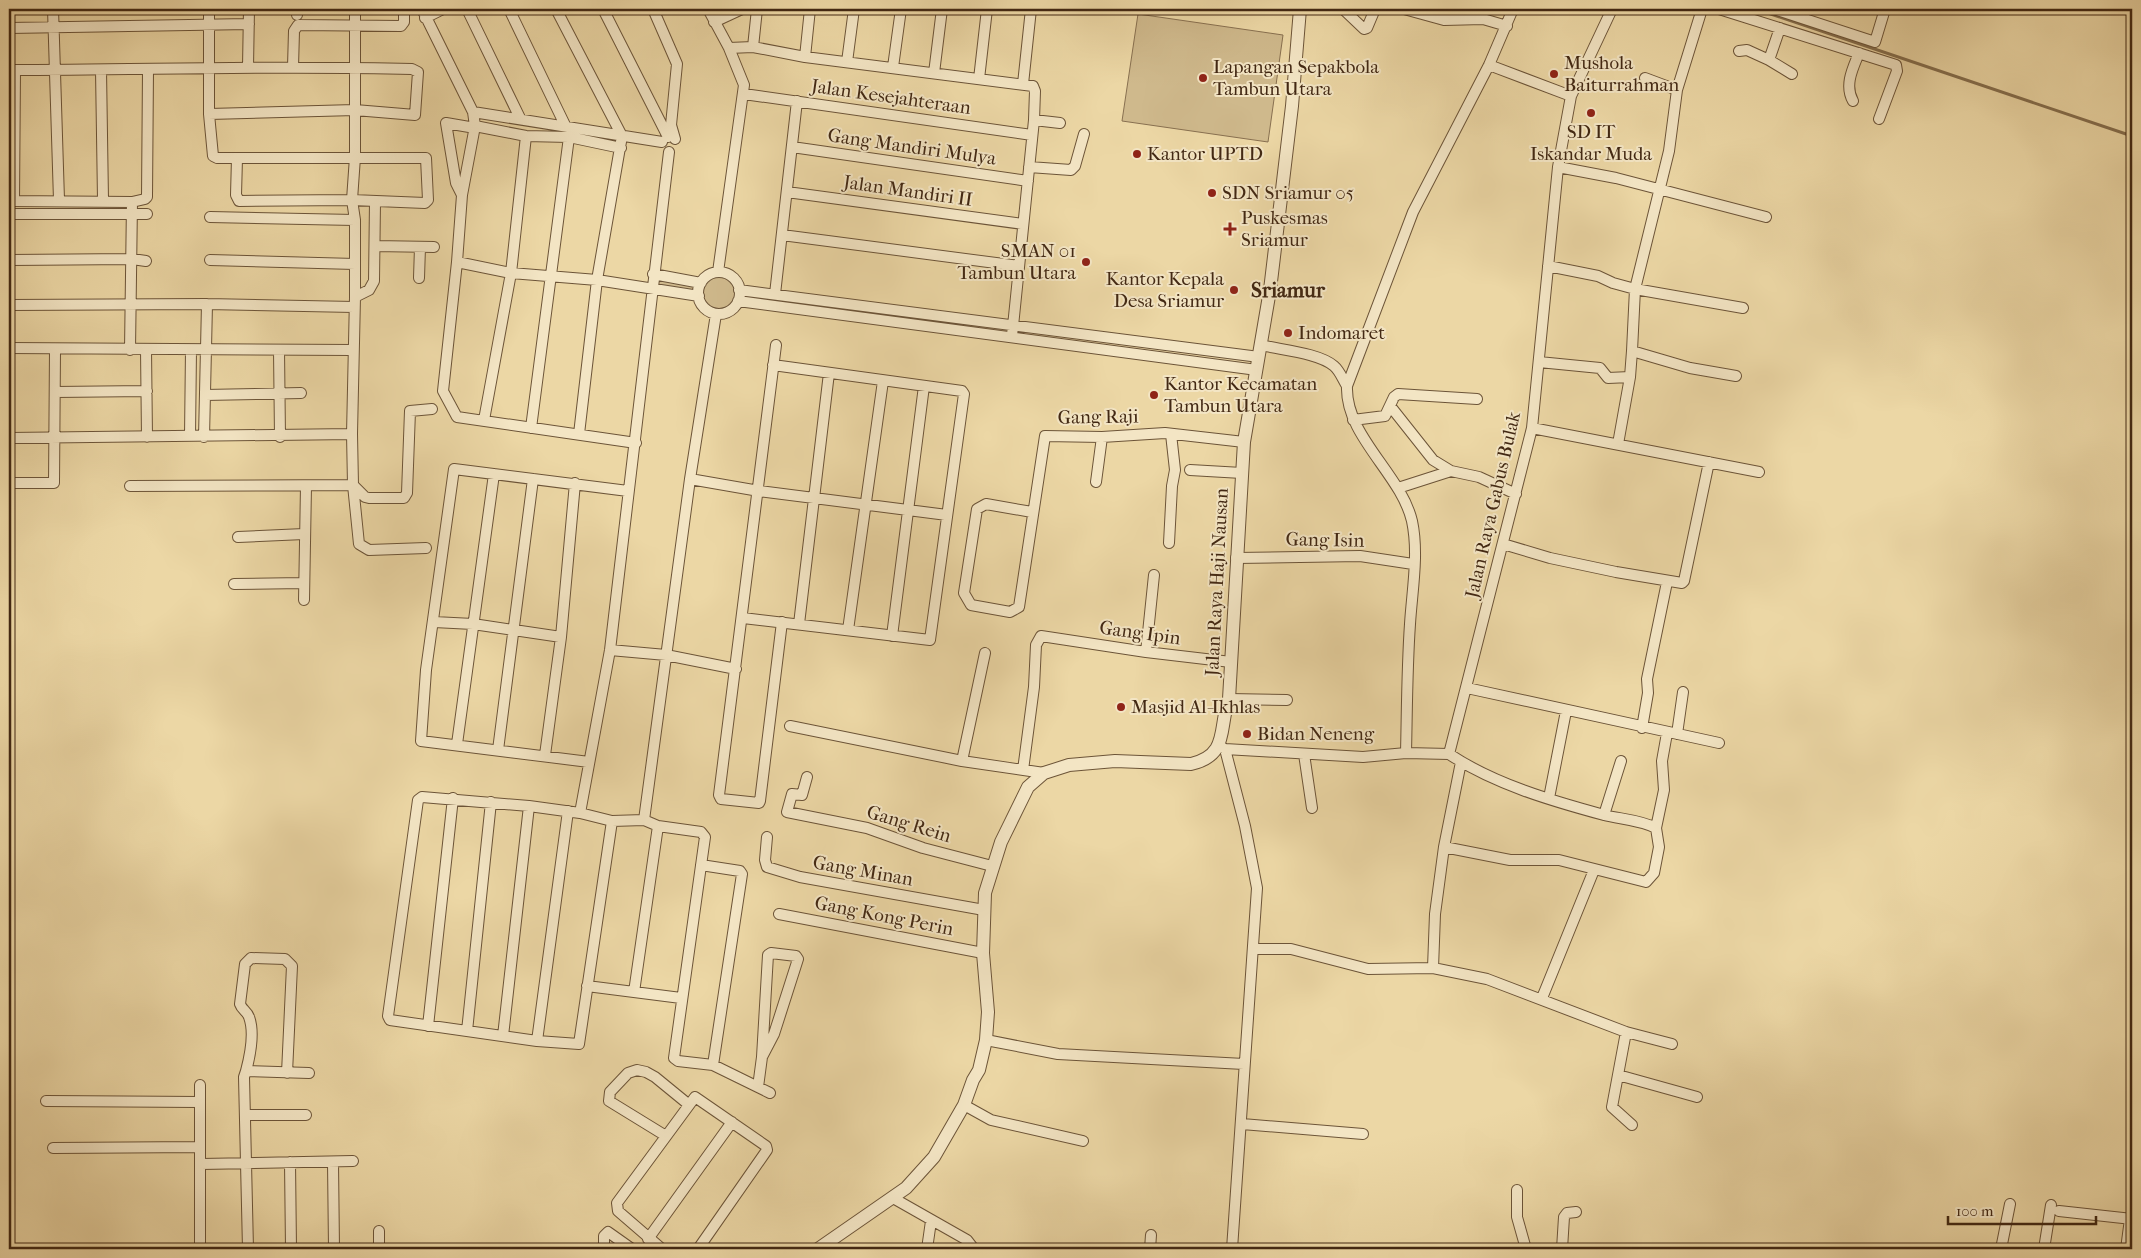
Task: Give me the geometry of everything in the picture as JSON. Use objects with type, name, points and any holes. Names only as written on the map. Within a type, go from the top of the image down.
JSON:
[{"type":"street","points":[[53,9],[59,200]]},
{"type":"street","points":[[209,9],[209,114],[213,156],[217,158],[355,157],[426,158],[427,202],[352,200],[239,201],[236,195],[236,158]]},
{"type":"street","points":[[248,67],[250,9]]},
{"type":"street","points":[[355,9],[355,157],[352,200],[355,220],[355,302],[352,434],[353,485],[359,544],[363,548],[426,548]]},
{"type":"street","points":[[293,67],[294,31],[298,25],[400,26],[404,22],[404,9]]},
{"type":"street","points":[[443,9],[423,13],[473,112],[475,127],[462,195],[457,262],[443,390],[458,417],[636,443]]},
{"type":"street","points":[[467,9],[520,118]]},
{"type":"street","points":[[509,9],[565,125]]},
{"type":"street","points":[[556,9],[622,136],[597,280],[579,434]]},
{"type":"street","points":[[580,813],[610,650],[628,491],[636,443],[653,274],[669,152],[676,149],[668,139],[603,9]]},
{"type":"street","points":[[653,9],[677,64],[668,139]]},
{"type":"street","points":[[708,9],[729,48],[742,78],[744,94],[718,272]]},
{"type":"street","points":[[714,22],[742,9]]},
{"type":"street","points":[[753,47],[757,9]]},
{"type":"street","points":[[805,57],[810,9]]},
{"type":"street","points":[[847,62],[854,9]]},
{"type":"street","points":[[893,67],[901,9]]},
{"type":"street","points":[[934,73],[942,9]]},
{"type":"street","points":[[979,79],[987,9]]},
{"type":"street","points":[[1022,84],[1031,9]]},
{"type":"street","name":"Jalan Raya Haji Nausan","points":[[1222,747],[1224,711],[1229,700],[1244,442],[1259,358],[1278,223],[1292,106],[1300,9]]},
{"type":"street","points":[[1343,9],[1364,29],[1367,28],[1375,9]]},
{"type":"street","points":[[1404,9],[1444,20],[1483,19],[1507,26]]},
{"type":"street","points":[[1406,753],[1413,564],[1412,521],[1398,488],[1354,420],[1346,399],[1347,386],[1413,212],[1489,65],[1513,9]]},
{"type":"street","name":"Jalan Raya Gabus Bulak","points":[[1449,754],[1532,428],[1558,167],[1571,96],[1612,9]]},
{"type":"street","points":[[1618,444],[1630,378],[1635,289],[1668,151],[1677,90],[1702,9]]},
{"type":"street","points":[[1719,9],[1891,62],[1897,66],[1879,119]]},
{"type":"street","points":[[1774,9],[1874,42],[1885,9]]},
{"type":"street","points":[[9,28],[249,24]]},
{"type":"street","points":[[1769,60],[1780,28]]},
{"type":"street","points":[[729,48],[753,47],[805,57],[1022,84],[1034,88],[1034,120],[1012,336]]},
{"type":"street","points":[[1739,51],[1745,50],[1769,60],[1792,74]]},
{"type":"street","points":[[1853,101],[1849,93],[1850,80],[1859,53]]},
{"type":"street","points":[[1489,65],[1571,96]]},
{"type":"street","points":[[148,70],[147,197],[142,201],[132,202],[103,200],[12,201],[12,70],[293,67],[412,69],[418,72],[415,115],[355,110],[209,114]]},
{"type":"street","points":[[101,70],[103,200]]},
{"type":"street","points":[[1646,78],[1677,90]]},
{"type":"street","name":"Jalan Kesejahteraan","points":[[744,94],[1032,135]]},
{"type":"street","points":[[775,294],[797,101]]},
{"type":"street","points":[[473,112],[565,125],[622,136],[668,139]]},
{"type":"street","points":[[1034,120],[1060,123]]},
{"type":"street","points":[[462,195],[456,183],[446,123],[526,136],[569,137],[621,148]]},
{"type":"street","points":[[1029,167],[1071,170],[1075,166],[1084,134]]},
{"type":"street","points":[[484,420],[511,273],[526,136]]},
{"type":"street","points":[[531,428],[569,137]]},
{"type":"street","name":"Gang Mandiri Mulya","points":[[792,147],[1028,181]]},
{"type":"street","points":[[1558,167],[1658,189],[1766,217]]},
{"type":"street","name":"Jalan Mandiri II","points":[[787,192],[1023,224]]},
{"type":"street","points":[[130,350],[132,202]]},
{"type":"street","points":[[9,305],[355,302],[369,290],[374,281],[375,202]]},
{"type":"street","points":[[9,214],[147,214]]},
{"type":"street","points":[[210,216],[355,220]]},
{"type":"street","points":[[782,235],[1019,266]]},
{"type":"street","points":[[375,246],[434,247]]},
{"type":"street","points":[[419,278],[420,247]]},
{"type":"street","points":[[9,260],[132,259],[146,261]]},
{"type":"street","points":[[210,260],[355,264]]},
{"type":"street","points":[[457,262],[511,273],[597,280],[699,296]]},
{"type":"street","points":[[1548,266],[1598,276],[1613,283],[1635,289],[1743,308]]},
{"type":"street","points":[[725,272],[736,281],[739,296],[729,311],[716,314],[705,308],[699,296],[701,283],[711,274],[725,272]]},
{"type":"street","points":[[653,274],[701,283]]},
{"type":"street","points":[[739,296],[775,294],[1012,336],[1193,360],[1319,358],[1336,367],[1347,386]]},
{"type":"street","points":[[739,296],[883,314],[1014,324],[1259,358]]},
{"type":"street","points":[[204,437],[207,304]]},
{"type":"street","points":[[644,820],[690,479],[716,314]]},
{"type":"street","points":[[776,345],[719,795],[721,799],[759,803],[782,622]]},
{"type":"street","points":[[9,348],[55,350],[353,350]]},
{"type":"street","points":[[1193,360],[1194,348]]},
{"type":"street","points":[[9,483],[54,483],[55,350]]},
{"type":"street","points":[[146,350],[147,437]]},
{"type":"street","points":[[190,436],[191,350]]},
{"type":"street","points":[[279,350],[280,437]]},
{"type":"street","points":[[1632,350],[1690,368],[1736,376]]},
{"type":"street","points":[[1539,362],[1600,368],[1608,378],[1630,378]]},
{"type":"street","points":[[742,618],[928,641],[931,638],[964,393],[773,365]]},
{"type":"street","points":[[799,624],[829,373]]},
{"type":"street","points":[[848,630],[883,380]]},
{"type":"street","points":[[892,636],[924,386]]},
{"type":"street","points":[[55,392],[146,392]]},
{"type":"street","points":[[205,395],[301,393]]},
{"type":"street","points":[[1354,420],[1385,416],[1391,407],[1395,395],[1401,393],[1477,399]]},
{"type":"street","points":[[1391,407],[1427,455],[1450,471],[1479,476],[1516,494]]},
{"type":"street","points":[[130,486],[353,485],[369,498],[404,498],[407,494],[410,411],[432,408]]},
{"type":"street","points":[[1532,428],[1759,472]]},
{"type":"street","points":[[9,438],[280,437],[352,434]]},
{"type":"street","points":[[1169,543],[1172,486],[1175,470],[1171,434]]},
{"type":"street","name":"Gang Raji","points":[[1032,512],[1044,439],[1047,435],[1102,437],[1171,434],[1244,442]]},
{"type":"street","points":[[1096,482],[1102,437]]},
{"type":"street","points":[[1504,544],[1550,558],[1680,583],[1684,581],[1708,462]]},
{"type":"street","points":[[589,762],[421,741],[426,670],[454,469],[628,491]]},
{"type":"street","points":[[1190,470],[1242,473]]},
{"type":"street","points":[[1398,488],[1450,471]]},
{"type":"street","points":[[457,744],[494,474]]},
{"type":"street","points":[[498,750],[533,479]]},
{"type":"street","points":[[690,479],[759,491],[947,515]]},
{"type":"street","points":[[545,755],[560,637],[575,483]]},
{"type":"street","points":[[304,600],[306,486]]},
{"type":"street","points":[[986,504],[1032,512],[1019,607],[1010,612],[971,605],[964,593],[977,509],[986,504]]},
{"type":"street","points":[[238,537],[304,534]]},
{"type":"street","name":"Gang Isin","points":[[1236,558],[1360,556],[1413,564]]},
{"type":"street","points":[[1146,652],[1154,574]]},
{"type":"street","points":[[1642,728],[1648,693],[1647,679],[1667,582]]},
{"type":"street","points":[[234,584],[303,583]]},
{"type":"street","points":[[434,622],[473,624],[514,632],[560,637]]},
{"type":"street","name":"Gang Ipin","points":[[1023,770],[1034,687],[1037,639],[1043,636],[1146,652],[1231,662]]},
{"type":"street","points":[[610,650],[666,655],[736,669]]},
{"type":"street","points":[[962,761],[985,654]]},
{"type":"street","points":[[1467,688],[1719,744]]},
{"type":"street","points":[[1444,847],[1510,860],[1558,860],[1646,882],[1654,873],[1659,847],[1656,828],[1664,790],[1662,761],[1672,734],[1683,692]]},
{"type":"street","points":[[1229,700],[1287,700]]},
{"type":"street","points":[[1549,798],[1566,711]]},
{"type":"street","points":[[790,726],[962,761],[1044,773]]},
{"type":"street","points":[[818,1249],[893,1198],[921,1173],[934,1157],[964,1105],[973,1080],[979,1070],[986,1040],[988,1012],[983,953],[985,893],[992,866],[1006,829],[1028,787],[1044,773],[1058,767],[1091,762],[1191,764],[1206,758],[1222,747],[1364,757],[1391,756],[1406,753],[1449,754],[1461,762],[1520,788],[1604,815],[1656,828]]},
{"type":"street","points":[[1222,747],[1245,826],[1257,888],[1232,1249]]},
{"type":"street","points":[[1304,754],[1312,808]]},
{"type":"street","points":[[1604,815],[1621,761]]},
{"type":"street","points":[[1433,968],[1435,914],[1444,847],[1461,762]]},
{"type":"street","name":"Gang Rein","points":[[807,777],[802,794],[792,794],[787,812],[867,828],[923,848],[992,866]]},
{"type":"street","points":[[612,821],[580,1044],[503,1036],[390,1020],[388,1016],[418,800],[422,797],[453,798],[568,811],[612,821],[644,820],[658,826],[703,834],[705,836],[674,1058],[678,1061],[713,1066],[770,1093]]},
{"type":"street","points":[[428,1026],[453,798]]},
{"type":"street","points":[[467,1031],[491,802]]},
{"type":"street","points":[[503,1036],[529,806]]},
{"type":"street","points":[[536,1040],[568,811]]},
{"type":"street","points":[[634,992],[658,826]]},
{"type":"street","name":"Gang Minan","points":[[767,837],[765,860],[768,867],[800,877],[984,910]]},
{"type":"street","points":[[701,864],[740,871],[742,874],[713,1066]]},
{"type":"street","points":[[1542,998],[1594,870]]},
{"type":"street","name":"Gang Kong Perin","points":[[779,914],[983,953]]},
{"type":"street","points":[[1253,949],[1291,949],[1368,969],[1433,968],[1487,979],[1542,998],[1626,1032],[1672,1044]]},
{"type":"street","points":[[758,1087],[762,1057],[768,955],[772,953],[796,956],[798,959],[774,1034],[762,1057]]},
{"type":"street","points":[[248,1249],[244,1077],[250,1052],[250,1022],[249,1015],[240,1004],[245,964],[251,958],[286,959],[292,966],[287,1072]]},
{"type":"street","points":[[587,986],[681,998]]},
{"type":"street","points":[[1626,1032],[1612,1109],[1632,1125]]},
{"type":"street","points":[[986,1040],[1058,1054],[1244,1064]]},
{"type":"street","points":[[666,1136],[609,1101],[610,1092],[628,1073],[637,1070],[646,1072],[688,1104]]},
{"type":"street","points":[[246,1071],[309,1073]]},
{"type":"street","points":[[1618,1075],[1697,1097]]},
{"type":"street","points":[[200,1085],[200,1249]]},
{"type":"street","points":[[662,1249],[648,1239],[618,1211],[616,1206],[688,1104],[693,1098],[696,1098],[766,1146],[767,1152],[698,1249]]},
{"type":"street","points":[[46,1101],[200,1102]]},
{"type":"street","points":[[964,1105],[991,1120],[1083,1141]]},
{"type":"street","points":[[245,1115],[306,1115]]},
{"type":"street","points":[[648,1239],[732,1122]]},
{"type":"street","points":[[1242,1124],[1363,1134]]},
{"type":"street","points":[[53,1148],[200,1147]]},
{"type":"street","points":[[290,1162],[291,1249]]},
{"type":"street","points":[[333,1162],[334,1249]]},
{"type":"street","points":[[200,1164],[353,1162]]},
{"type":"street","points":[[1517,1190],[1517,1217],[1526,1249]]},
{"type":"street","points":[[893,1198],[972,1246]]},
{"type":"street","points":[[2001,1249],[2010,1204]]},
{"type":"street","points":[[2044,1249],[2055,1208],[2131,1219],[2126,1249]]},
{"type":"street","points":[[1562,1249],[1564,1217],[1567,1213],[1576,1212]]},
{"type":"street","points":[[927,1249],[931,1221]]},
{"type":"street","points":[[379,1231],[379,1249]]},
{"type":"street","points":[[604,1249],[604,1236],[608,1232],[632,1249]]},
{"type":"street","points":[[1150,1249],[1151,1235]]},
{"type":"shaded area","name":"Lapangan Sepakbola Tambun Utara","points":[[1138,14],[1283,35],[1268,142],[1122,121]]},
{"type":"shaded area","points":[[725,272],[736,282],[739,292],[737,301],[732,308],[723,313],[714,313],[705,307],[699,296],[651,290],[653,274],[701,283],[712,273]]},
{"type":"waterway","points":[[1756,9],[2132,136]]},
{"type":"place","name":"Mushola Baiturrahman","points":[[1554,74]]},
{"type":"place","name":"Lapangan Sepakbola Tambun Utara","points":[[1203,78]]},
{"type":"place","name":"SD IT Iskandar Muda","points":[[1591,113]]},
{"type":"place","name":"Kantor UPTD","points":[[1137,154]]},
{"type":"place","name":"SDN Sriamur 05","points":[[1212,193]]},
{"type":"place","name":"Puskesmas Sriamur","points":[[1230,229]]},
{"type":"place","name":"SMAN 01 Tambun Utara","points":[[1086,262]]},
{"type":"place","name":"Kantor Kepala Desa Sriamur","points":[[1234,290]]},
{"type":"place","name":"Indomaret","points":[[1288,333]]},
{"type":"place","name":"Kantor Kecamatan Tambun Utara","points":[[1154,395]]},
{"type":"place","name":"Masjid Al-Ikhlas","points":[[1121,707]]},
{"type":"place","name":"Bidan Neneng","points":[[1247,734]]},
{"type":"district","name":"Sriamur","points":[[1288,290]]}]
